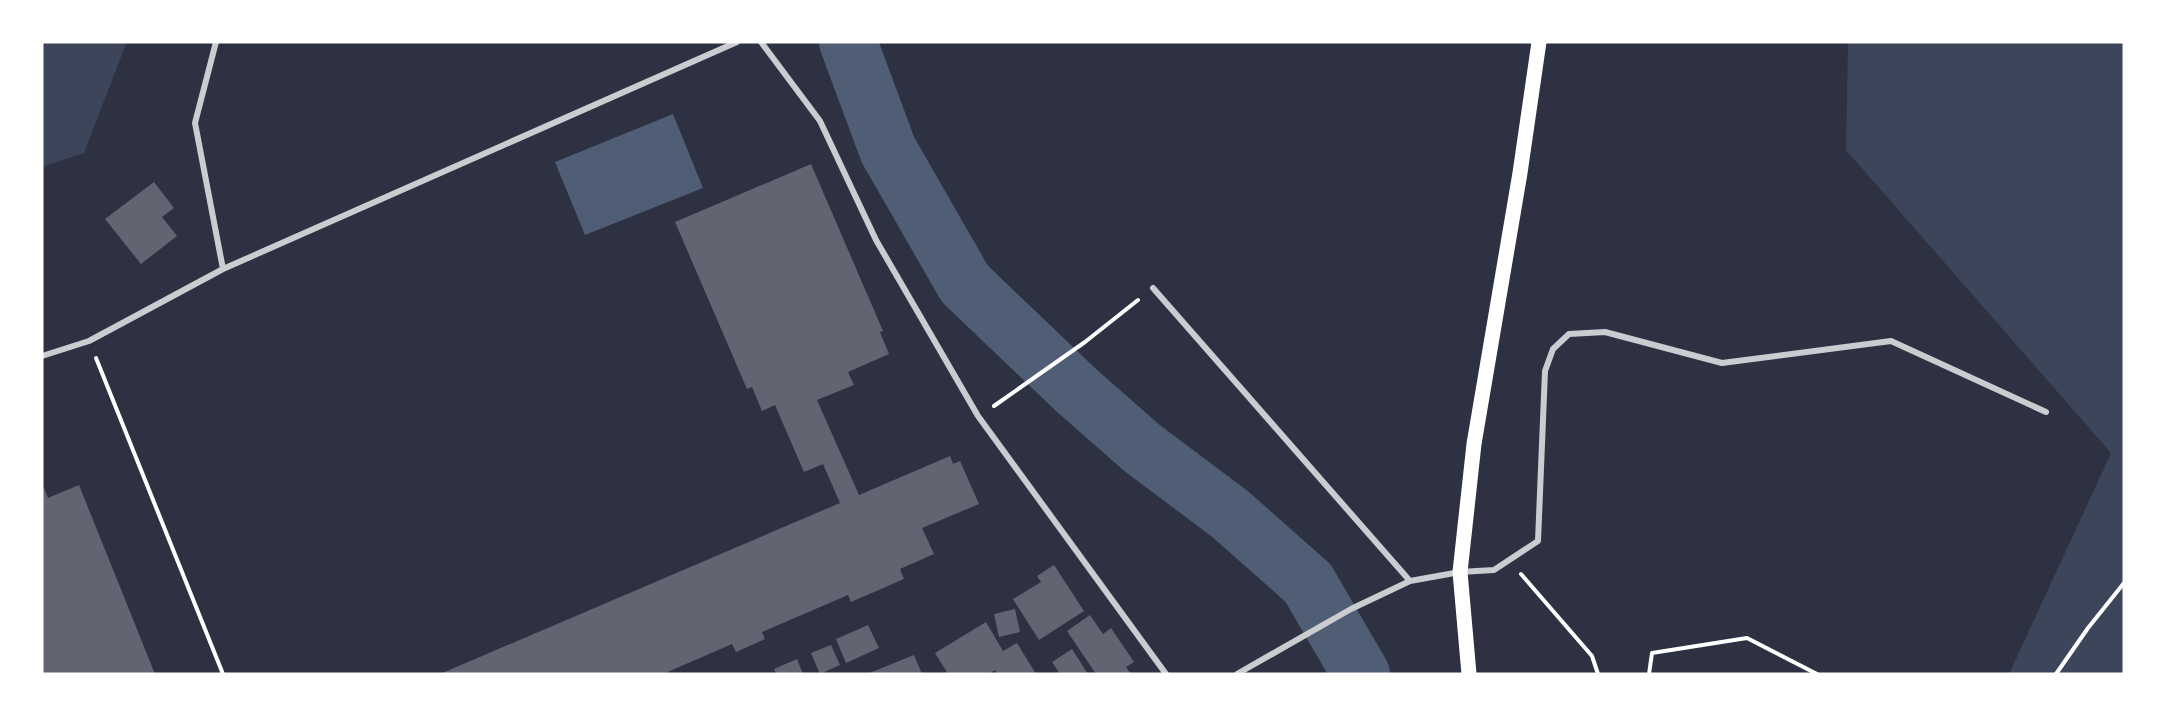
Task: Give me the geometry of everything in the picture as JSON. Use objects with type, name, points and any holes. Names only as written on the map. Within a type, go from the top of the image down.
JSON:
[{"type":"main road","points":[[1469,674],[1460,572],[1474,444],[1520,173],[1539,42]]},
{"type":"street","points":[[216,42],[195,123],[223,269]]},
{"type":"street","points":[[42,356],[89,341],[223,269],[738,42]]},
{"type":"street","points":[[761,42],[820,121],[876,240],[978,416],[1166,674]]},
{"type":"street","points":[[1153,288],[1410,581]]},
{"type":"street","points":[[1237,674],[1351,609],[1410,581],[1460,572],[1494,570],[1538,540],[1545,371],[1553,349],[1569,334],[1605,332],[1722,363],[1891,341],[2046,412]]},
{"type":"path","points":[[978,416],[1085,342],[1153,288]]},
{"type":"path","points":[[89,341],[223,674]]},
{"type":"path","points":[[1508,560],[1592,656],[1598,674]]},
{"type":"path","points":[[2056,674],[2088,628],[2124,583]]},
{"type":"path","points":[[1648,674],[1652,653],[1748,638],[1817,674]]},
{"type":"shaded area","points":[[42,42],[123,42],[126,44],[84,153],[42,167]]},
{"type":"shaded area","points":[[1848,42],[2124,42],[2124,674],[2009,674],[2111,453],[1846,150]]},
{"type":"shaded area","points":[[673,114],[703,188],[585,235],[555,162]]},
{"type":"building","points":[[811,164],[883,331],[880,332],[889,354],[848,372],[854,385],[817,400],[859,495],[950,456],[953,464],[960,461],[979,504],[922,528],[934,554],[900,569],[904,579],[851,602],[848,595],[762,632],[765,639],[736,652],[732,644],[663,674],[440,674],[840,503],[823,464],[804,472],[775,405],[762,411],[752,387],[747,389],[675,222]]},
{"type":"building","points":[[154,182],[174,208],[162,217],[177,236],[141,264],[105,219]]},
{"type":"building","points":[[42,483],[48,498],[79,485],[155,674],[42,674]]},
{"type":"building","points":[[1054,565],[1084,611],[1039,640],[1013,599],[1041,582],[1037,576]]},
{"type":"building","points":[[1015,609],[1020,632],[999,637],[994,614]]},
{"type":"building","points":[[1090,615],[1103,634],[1111,628],[1134,662],[1126,667],[1131,674],[1096,674],[1067,631]]},
{"type":"building","points":[[986,622],[1003,651],[1017,643],[1036,674],[997,674],[995,670],[989,674],[948,674],[935,653]]},
{"type":"building","points":[[868,625],[879,648],[846,663],[836,639]]},
{"type":"building","points":[[831,645],[840,665],[820,674],[811,653]]},
{"type":"building","points":[[1072,649],[1088,674],[1060,674],[1052,662]]},
{"type":"building","points":[[914,655],[922,674],[867,674]]},
{"type":"building","points":[[797,659],[803,674],[776,674],[774,669]]},
{"type":"waterway","points":[[848,42],[888,150],[965,284],[1076,390],[1142,448],[1230,514],[1308,583],[1361,674]]}]
